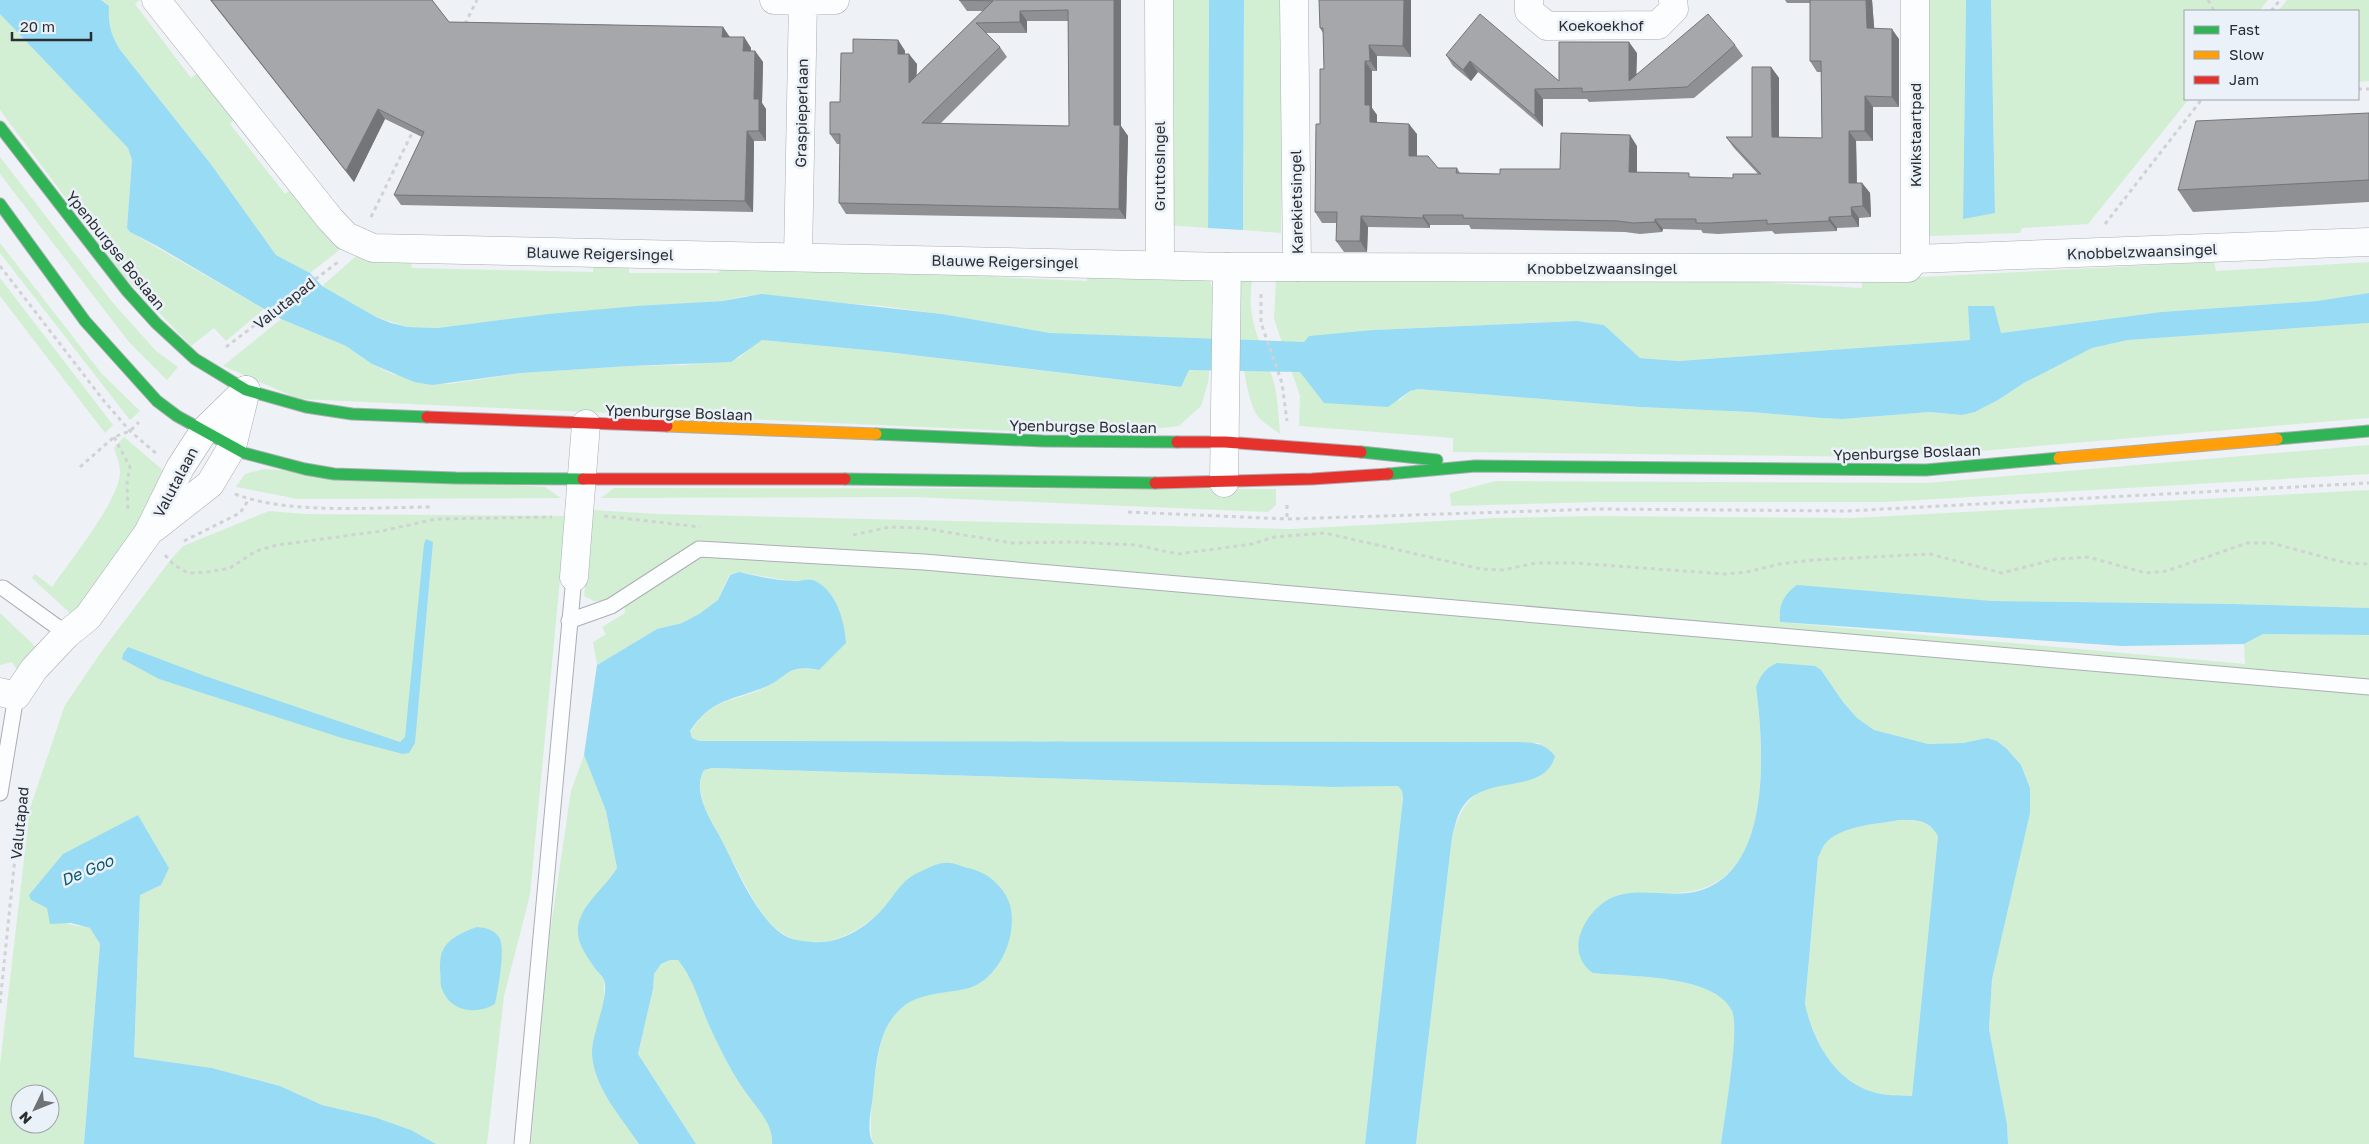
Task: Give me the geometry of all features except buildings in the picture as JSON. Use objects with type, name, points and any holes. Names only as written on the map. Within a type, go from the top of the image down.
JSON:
[{"type":"main road","name":"Ypenburgse Boslaan","points":[[0,127],[127,291],[194,358],[246,390],[306,408],[352,414],[1043,441],[1225,442],[1402,455],[1475,466]]},
{"type":"main road","name":"Ypenburgse Boslaan","points":[[0,204],[85,321],[127,370],[157,401],[177,416],[244,453],[305,469],[334,474],[582,479],[815,478],[1224,484],[1418,473],[1475,466],[1926,470],[2369,431]]},
{"type":"street","name":"Blauwe Reigersingel","points":[[156,0],[330,219],[346,236],[350,251],[373,248],[1160,264]]},
{"type":"street","points":[[774,0],[835,0]]},
{"type":"street","name":"Gruttosingel","points":[[1159,0],[1160,264]]},
{"type":"street","name":"Karekietsingel","points":[[1227,267],[1297,268],[1294,0]]},
{"type":"street","name":"Koekoekhof","points":[[1529,0],[1529,11],[1547,26],[1658,25],[1674,9],[1673,0]]},
{"type":"street","name":"Kwikstaartpad","points":[[1911,264],[1915,0]]},
{"type":"street","name":"Graspieperlaan","points":[[798,257],[803,1]]},
{"type":"street","name":"Knobbelzwaansingel","points":[[1297,268],[1911,264],[2082,254],[2369,242]]},
{"type":"street","points":[[1160,264],[1227,267],[1224,484]]},
{"type":"street","name":"Valutalaan","points":[[8,694],[68,634],[88,617],[148,533],[180,468],[204,432],[246,390]]},
{"type":"street","name":"Valutalaan","points":[[148,533],[210,484],[232,447],[246,390]]},
{"type":"street","points":[[574,578],[586,424]]},
{"type":"lane","points":[[569,621],[611,606],[700,549],[944,564],[2369,687]]},
{"type":"lane","points":[[522,1144],[574,578]]},
{"type":"lane","points":[[3,588],[68,634]]},
{"type":"lane","points":[[0,793],[8,694]]},
{"type":"path","points":[[464,26],[477,0]]},
{"type":"path","points":[[2272,10],[2280,0]]},
{"type":"path","points":[[2082,254],[2201,100]]},
{"type":"path","points":[[350,251],[418,121]]},
{"type":"path","name":"Valutapad","points":[[227,347],[350,251]]},
{"type":"path","points":[[0,266],[104,402],[130,431],[114,437],[80,467]]},
{"type":"path","points":[[1261,323],[1282,383],[1287,417]]},
{"type":"path","points":[[114,437],[130,467],[127,482],[128,510],[148,533]]},
{"type":"path","points":[[182,542],[240,513],[250,499]]},
{"type":"path","points":[[602,516],[709,527]]},
{"type":"path","points":[[169,550],[165,555],[174,565],[188,572],[208,572],[230,568],[256,550],[277,545],[382,531],[436,520],[557,517]]},
{"type":"path","points":[[847,536],[890,527],[922,528],[1012,543],[1074,542],[1136,545],[1178,554],[1252,544],[1274,537],[1325,533],[1481,569],[1503,570],[1536,563],[1575,563],[1725,574],[1813,560],[1930,554],[2002,573],[2056,560],[2088,557],[2146,573],[2167,571],[2247,543],[2271,543],[2346,563],[2369,564]]},
{"type":"path","name":"Valutapad","points":[[0,1003],[22,790]]},
{"type":"green space","points":[[101,0],[140,0],[135,4],[191,78],[200,71],[237,117],[230,124],[285,194],[294,188],[342,248],[310,273],[276,255],[210,163],[121,51],[111,30],[109,6]]},
{"type":"green space","points":[[1167,0],[1209,0],[1208,228],[1167,225]]},
{"type":"green space","points":[[1244,0],[1283,0],[1281,233],[1243,230]]},
{"type":"green space","points":[[1925,0],[1966,0],[1963,218],[1995,213],[1991,0],[2268,0],[2260,10],[2184,10],[2184,100],[2188,100],[2088,224],[2022,228],[2020,233],[1929,236]]},
{"type":"green space","points":[[2287,0],[2369,0],[2369,81],[2359,82],[2359,10],[2279,10]]},
{"type":"green space","points":[[0,14],[128,147],[132,160],[127,228],[130,232],[264,309],[226,341],[214,328],[191,346],[124,276],[0,110]]},
{"type":"green space","points":[[0,157],[113,303],[156,351],[178,367],[167,380],[129,342],[0,174]]},
{"type":"green space","points":[[0,243],[101,373],[140,411],[130,420],[0,253]]},
{"type":"green space","points":[[361,252],[410,257],[412,268],[593,272],[593,259],[629,261],[629,273],[719,273],[721,263],[993,268],[995,277],[1087,281],[1086,269],[1204,274],[1210,281],[1216,303],[1208,383],[1201,406],[1179,426],[1101,435],[299,399],[223,366],[281,319],[346,346],[372,364],[392,374],[449,384],[521,373],[630,366],[685,365],[739,358],[754,343],[762,340],[887,352],[1180,387],[1189,370],[1196,371],[1050,333],[942,314],[882,306],[746,296],[723,301],[548,314],[437,328],[408,327],[376,317],[322,286]]},
{"type":"green space","points":[[2214,262],[2216,271],[2369,262],[2369,293],[2317,301],[2161,312],[2001,333],[1969,306],[1971,340],[1678,361],[1640,358],[1604,325],[1577,321],[1373,330],[1399,401],[1410,391],[1418,389],[1640,407],[1751,412],[1843,419],[1930,412],[1962,415],[1975,412],[2024,383],[2092,348],[2128,340],[2369,323],[2369,418],[1956,453],[1879,457],[1453,452],[1453,438],[1299,426],[1300,396],[1274,319],[1276,280],[1610,274],[1862,288],[1862,280]]},
{"type":"green space","points":[[1249,272],[1253,276],[1251,309],[1257,336],[1276,392],[1280,434],[1259,418],[1253,407],[1245,374],[1240,335],[1238,286]]},
{"type":"green space","points":[[0,278],[113,425],[105,433],[0,296]]},
{"type":"green space","points":[[124,437],[165,472],[148,509],[72,615],[32,578],[35,574],[52,587],[93,530],[118,483],[120,468],[114,448]]},
{"type":"green space","points":[[2369,445],[2369,474],[1884,502],[1599,502],[1451,506],[1450,493],[1496,481],[1927,483]]},
{"type":"green space","points":[[264,469],[545,487],[561,498],[298,499],[236,487],[245,474]]},
{"type":"green space","points":[[614,488],[1276,489],[1276,505],[1268,512],[913,497],[601,498]]},
{"type":"green space","points":[[2369,490],[2369,608],[1992,601],[1779,613],[1780,622],[2245,664],[2244,644],[2263,634],[2369,635],[2369,1144],[2008,1144],[2007,1124],[1989,1029],[1992,979],[2030,788],[2021,765],[1997,741],[1987,738],[1963,743],[1928,744],[1874,730],[1857,718],[1843,702],[1756,687],[1761,736],[1761,765],[1754,823],[1746,848],[1732,869],[1713,884],[1694,891],[1661,894],[1593,973],[1648,977],[1690,984],[1708,990],[1723,999],[1732,1011],[1734,1021],[1733,1055],[1721,1144],[1416,1144],[1452,837],[1456,824],[1473,796],[1491,787],[1517,783],[1540,743],[699,741],[692,738],[690,732],[699,720],[715,706],[764,688],[794,670],[819,670],[811,579],[795,582],[739,572],[729,575],[718,600],[699,614],[682,623],[657,629],[597,665],[593,642],[606,634],[602,627],[625,613],[624,602],[594,601],[584,596],[593,510],[658,514],[1292,529],[1496,518],[1598,516],[1855,518]]},
{"type":"green space","points":[[269,511],[305,514],[566,516],[530,895],[504,996],[487,1144],[436,1144],[411,1130],[374,1117],[322,1105],[280,1086],[212,1068],[134,1057],[140,895],[160,885],[169,868],[138,815],[31,900],[47,907],[68,924],[90,928],[100,944],[84,1144],[0,1144],[0,1065],[30,808],[65,705],[104,648],[183,546]]},
{"type":"green space","points":[[0,613],[39,650],[18,671],[12,662],[0,665]]},
{"type":"green space","points":[[584,755],[606,811],[617,868],[610,880],[590,961],[604,980],[605,1094],[639,1144],[531,1144],[550,933],[571,791]]},
{"type":"green space","points":[[712,768],[1333,787],[1398,786],[1402,791],[1403,798],[1365,1144],[874,1144],[871,1124],[873,1089],[881,1040],[885,1029],[899,1009],[911,1001],[945,991],[887,905],[859,928],[827,941],[811,943],[795,939],[779,931],[756,905],[709,818],[704,805],[700,780],[704,770]]},
{"type":"green space","points":[[1899,820],[1926,823],[1938,836],[1912,1096],[1873,1093],[1848,1079],[1837,1069],[1820,1046],[1805,1005],[1818,858],[1822,849],[1831,838],[1840,833]]},
{"type":"green space","points":[[670,960],[678,960],[688,974],[724,1057],[748,1096],[767,1122],[772,1137],[772,1144],[696,1144],[638,1054],[653,989],[654,974],[661,964]]},
{"type":"water","points":[[0,0],[101,0],[109,6],[111,30],[121,51],[210,163],[276,255],[310,273],[322,286],[376,317],[408,327],[437,328],[548,314],[723,301],[761,294],[942,314],[1050,333],[1304,342],[1309,336],[1373,330],[1577,321],[1604,325],[1640,358],[1678,361],[1970,340],[1968,306],[1994,306],[2001,333],[2161,312],[2317,301],[2369,293],[2369,323],[2128,340],[2092,348],[2024,383],[1975,412],[1962,415],[1930,412],[1843,419],[1751,412],[1640,407],[1418,389],[1410,391],[1388,407],[1324,403],[1300,372],[1189,370],[1181,387],[887,352],[762,340],[731,362],[521,373],[432,385],[414,382],[372,364],[346,346],[281,319],[130,232],[127,228],[132,160],[128,148],[0,14]]},
{"type":"water","points":[[1209,0],[1244,0],[1243,230],[1208,228]]},
{"type":"water","points":[[1966,0],[1991,0],[1995,213],[1963,219]]},
{"type":"water","points":[[426,539],[433,542],[415,743],[409,753],[403,754],[342,738],[159,679],[122,659],[128,647],[205,676],[400,742],[405,737]]},
{"type":"water","points":[[739,572],[780,580],[813,580],[821,584],[838,607],[844,626],[846,643],[819,670],[808,668],[792,671],[769,685],[729,699],[713,707],[705,713],[690,731],[692,738],[699,741],[1519,742],[1539,744],[1547,748],[1555,756],[1549,768],[1540,776],[1486,790],[1474,796],[1464,805],[1456,820],[1452,837],[1416,1144],[1365,1144],[1403,798],[1402,791],[1398,786],[1333,787],[712,768],[704,770],[701,778],[700,786],[703,804],[754,902],[772,925],[785,936],[796,940],[812,942],[823,942],[843,937],[862,927],[879,913],[908,879],[931,867],[946,863],[956,864],[981,872],[1000,887],[1010,904],[1012,917],[1011,931],[1006,949],[998,966],[985,979],[969,988],[928,995],[910,1002],[888,1024],[878,1053],[875,1074],[869,1127],[874,1144],[772,1144],[772,1137],[767,1122],[729,1066],[708,1023],[692,982],[683,967],[678,960],[670,960],[661,964],[654,974],[653,989],[638,1054],[696,1144],[639,1144],[610,1102],[594,1067],[592,1046],[603,1006],[605,987],[603,979],[583,951],[578,933],[580,919],[584,911],[617,868],[606,811],[584,755],[597,665],[657,629],[682,623],[699,614],[718,600],[730,575]]},
{"type":"water","points":[[1797,585],[1992,601],[2369,608],[2369,635],[2263,634],[2244,644],[2122,646],[1780,622],[1780,611],[1785,596]]},
{"type":"water","points":[[1777,663],[1815,666],[1821,670],[1843,702],[1857,718],[1874,730],[1928,744],[1963,743],[1987,738],[1997,741],[2021,765],[2030,788],[2030,813],[1992,979],[1989,1029],[2007,1124],[2008,1144],[1721,1144],[1734,1036],[1732,1011],[1723,999],[1708,990],[1690,984],[1648,977],[1593,973],[1584,965],[1578,945],[1580,934],[1591,914],[1609,899],[1628,893],[1688,893],[1716,883],[1736,865],[1749,839],[1757,809],[1761,776],[1761,743],[1756,687],[1764,672]],"holes":[[[1899,820],[1926,823],[1938,836],[1912,1096],[1877,1093],[1859,1087],[1847,1079],[1828,1058],[1820,1045],[1805,1004],[1818,858],[1823,847],[1831,838],[1840,833]]]},
{"type":"water","name":"De Goo","points":[[138,815],[169,868],[161,885],[140,895],[134,1057],[212,1068],[280,1086],[322,1105],[374,1117],[411,1130],[436,1144],[84,1144],[100,944],[90,928],[71,923],[50,924],[47,908],[31,900],[29,895],[63,854]]},
{"type":"water","points":[[477,927],[489,929],[499,937],[502,959],[495,1004],[479,1010],[471,1010],[456,1006],[445,994],[441,986],[440,963],[443,950],[450,941]]},
{"type":"traffic: fast","points":[[0,127],[127,291],[156,323],[195,359],[246,390],[306,407],[352,414],[427,417]]},
{"type":"traffic: fast","points":[[0,204],[85,321],[157,401],[177,416],[244,453],[305,469],[334,474],[456,478],[583,479]]},
{"type":"traffic: fast","points":[[2277,439],[2369,431]]},
{"type":"traffic: fast","points":[[876,434],[1043,441],[1177,442]]},
{"type":"traffic: fast","points":[[1361,452],[1437,460]]},
{"type":"traffic: fast","points":[[1388,474],[1475,466],[1926,470],[2059,458]]},
{"type":"traffic: fast","points":[[845,479],[1155,483]]},
{"type":"traffic: slow","points":[[667,426],[876,434]]},
{"type":"traffic: slow","points":[[2059,458],[2277,439]]},
{"type":"traffic: jam","points":[[427,417],[667,426]]},
{"type":"traffic: jam","points":[[1177,442],[1225,442],[1361,452]]},
{"type":"traffic: jam","points":[[1155,483],[1312,479],[1388,474]]},
{"type":"traffic: jam","points":[[583,479],[845,479]]}]
